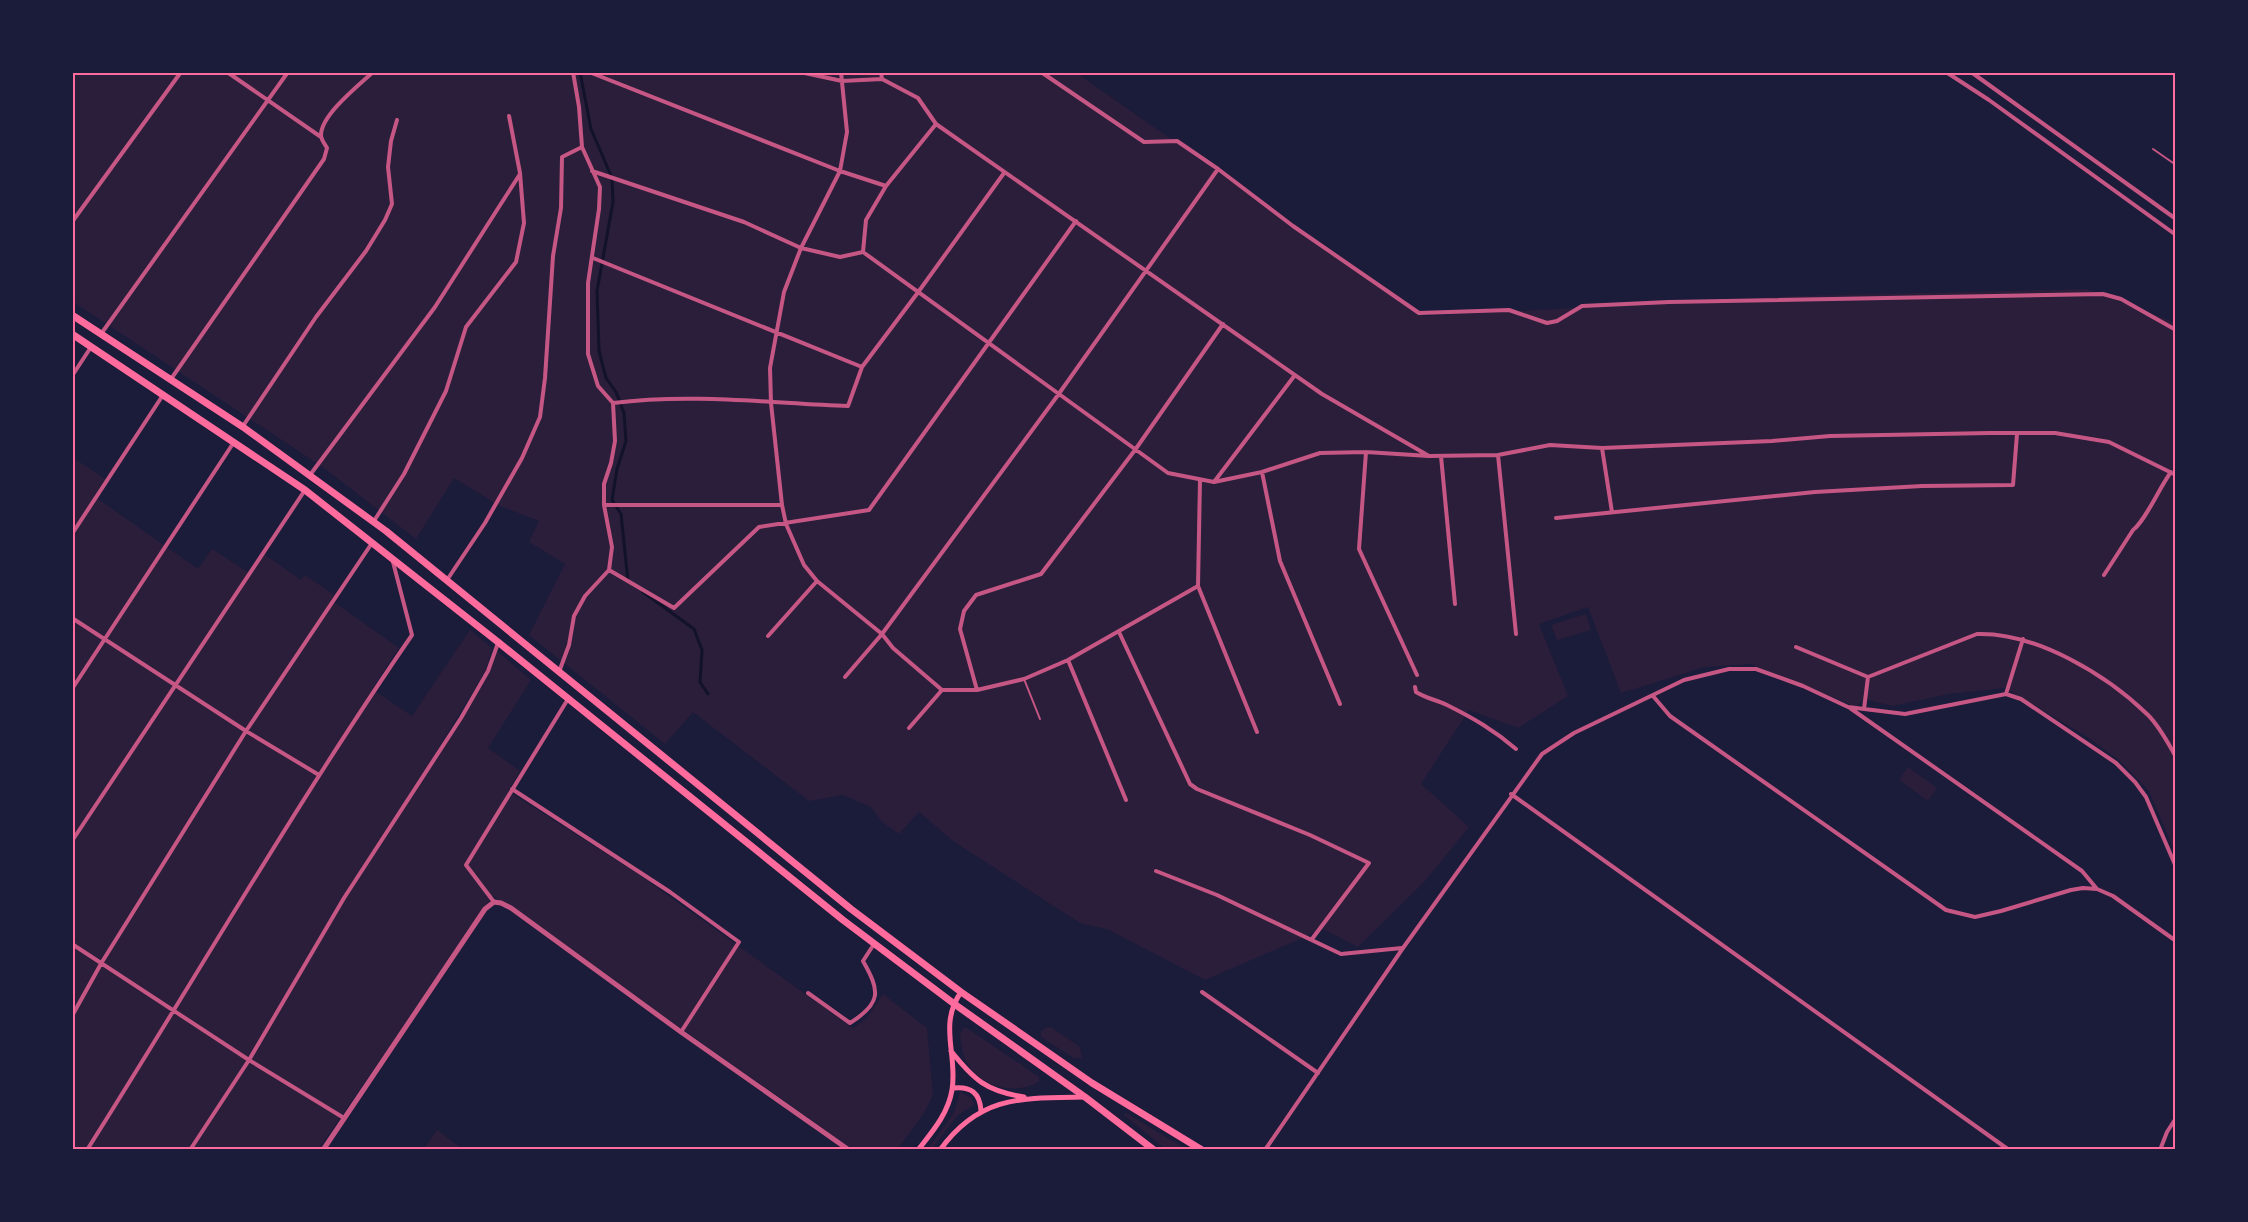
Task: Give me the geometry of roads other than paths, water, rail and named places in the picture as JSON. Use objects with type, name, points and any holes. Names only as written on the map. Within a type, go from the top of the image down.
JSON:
[{"type":"highway","points":[[72,315],[243,427],[374,522],[851,909],[961,992],[1092,1083],[1202,1150]]},
{"type":"highway","points":[[72,334],[305,490],[874,944],[1154,1150]]},
{"type":"main road","points":[[918,1150],[942,1118],[953,1088],[949,1029],[953,1003],[961,992]]},
{"type":"main road","points":[[950,1049],[968,1072],[981,1084],[995,1091],[1028,1097],[1084,1097]]},
{"type":"main road","points":[[953,1088],[967,1088],[974,1091],[980,1102],[981,1111]]},
{"type":"main road","points":[[940,1150],[959,1127],[981,1111],[1028,1097]]},
{"type":"street","points":[[72,222],[181,72]]},
{"type":"street","points":[[170,380],[324,159],[327,148],[321,137],[227,72]]},
{"type":"street","points":[[101,334],[288,72]]},
{"type":"street","points":[[321,137],[322,128],[334,110],[373,72]]},
{"type":"street","points":[[559,673],[569,645],[574,616],[585,596],[609,570],[612,547],[604,505],[604,484],[615,441],[613,403],[598,386],[588,354],[588,283],[599,210],[600,187],[582,147],[573,72]]},
{"type":"street","points":[[589,72],[840,171],[886,186]]},
{"type":"street","points":[[800,72],[842,81],[882,79],[918,98],[936,124],[1004,173],[1147,270],[1322,394],[1429,456]]},
{"type":"street","points":[[840,72],[847,132],[840,171],[801,248],[784,292],[770,368],[771,403],[782,505],[786,524],[804,565],[817,581],[882,634],[893,648],[942,690],[977,690],[1024,679],[1068,660],[1198,586]]},
{"type":"street","points":[[880,72],[882,79]]},
{"type":"street","points":[[1041,72],[1144,142],[1177,141],[1293,226],[1419,313],[1509,310],[1547,323],[1557,321],[1581,306],[1669,302],[2103,294],[2121,299],[2176,330]]},
{"type":"street","points":[[1946,72],[1989,100],[2176,235]]},
{"type":"street","points":[[1971,72],[2176,219]]},
{"type":"street","points":[[374,522],[404,474],[446,391],[466,327],[516,262],[524,223],[520,173],[509,116]]},
{"type":"street","points":[[243,427],[316,316],[366,251],[386,220],[392,204],[388,166],[391,141],[397,120]]},
{"type":"street","points":[[863,252],[866,220],[886,186],[936,124]]},
{"type":"street","points":[[446,581],[501,495],[522,458],[540,417],[545,378],[553,256],[561,208],[562,157],[582,147]]},
{"type":"street","points":[[845,677],[882,634],[1058,395],[1218,169]]},
{"type":"street","points":[[591,170],[744,222],[801,248],[840,257],[863,252],[1168,473],[1214,483],[1262,472],[1320,453],[1498,455],[1550,445],[1602,448],[1760,442],[1830,436],[2055,433],[2109,442],[2174,473],[2160,487],[2139,525],[2133,530],[2104,575]]},
{"type":"street","points":[[310,475],[435,307],[520,173]]},
{"type":"street","points":[[613,403],[651,398],[708,397],[771,403],[848,406],[862,367],[1004,173]]},
{"type":"street","points":[[609,570],[674,608],[759,528],[869,510],[1076,221]]},
{"type":"street","points":[[592,258],[862,367]]},
{"type":"street","points":[[977,690],[960,629],[964,611],[976,595],[1041,574],[1135,450],[1223,324]]},
{"type":"street","points":[[72,376],[91,347]]},
{"type":"street","points":[[1214,483],[1295,375]]},
{"type":"street","points":[[72,534],[163,394]]},
{"type":"street","points":[[1556,518],[1815,492],[1922,486],[2013,485],[2017,434]]},
{"type":"street","points":[[72,689],[234,441]]},
{"type":"street","points":[[1602,448],[1612,513]]},
{"type":"street","points":[[1366,452],[1359,549],[1417,675]]},
{"type":"street","points":[[1498,455],[1516,634]]},
{"type":"street","points":[[1441,456],[1455,604]]},
{"type":"street","points":[[1262,472],[1280,561],[1340,704]]},
{"type":"street","points":[[1200,480],[1198,586],[1257,732]]},
{"type":"street","points":[[72,842],[305,490]]},
{"type":"street","points":[[604,505],[782,505]]},
{"type":"street","points":[[72,1016],[102,962],[246,731],[372,542]]},
{"type":"street","points":[[87,1150],[320,775],[412,635],[392,558]]},
{"type":"street","points":[[768,636],[817,581]]},
{"type":"street","points":[[72,618],[246,731],[320,775]]},
{"type":"street","points":[[1119,632],[1190,784],[1369,863],[1312,939]]},
{"type":"street","points":[[1796,647],[1868,677],[1977,634],[1994,633],[2023,639],[2057,653],[2088,670],[2122,694],[2149,716],[2165,737],[2176,757]]},
{"type":"street","points":[[2006,694],[2023,639]]},
{"type":"street","points":[[190,1150],[249,1060],[344,898],[461,718],[488,671],[498,642]]},
{"type":"street","points":[[1068,660],[1126,800]]},
{"type":"street","points":[[1265,1150],[1402,948],[1542,754],[1574,733],[1684,680],[1729,669],[1756,669],[1803,686],[1848,707],[2082,871],[2097,889]]},
{"type":"street","points":[[1864,709],[1868,677]]},
{"type":"street","points":[[1415,687],[1416,692],[1421,696],[1445,704],[1495,730],[1516,749]]},
{"type":"street","points":[[909,728],[942,690]]},
{"type":"street","points":[[1848,707],[1905,714],[2006,694],[2021,699],[2116,763],[2135,782],[2146,797],[2176,867]]},
{"type":"street","points":[[1653,696],[1670,716],[1946,910],[1976,916],[2001,911],[2070,890],[2097,889],[2113,896],[2176,941]]},
{"type":"street","points":[[568,699],[466,865],[494,902],[511,908],[681,1032],[849,1150]]},
{"type":"street","points":[[512,789],[670,892],[739,942],[681,1032]]},
{"type":"street","points":[[1511,794],[2009,1150]]},
{"type":"street","points":[[1156,871],[1217,895],[1341,954],[1402,948]]},
{"type":"street","points":[[322,1150],[485,909],[494,902]]},
{"type":"street","points":[[72,944],[249,1060],[345,1118]]},
{"type":"street","points":[[808,993],[850,1023],[865,1014],[873,1003],[875,982],[863,961],[874,944]]},
{"type":"street","points":[[1202,992],[1318,1072]]},
{"type":"street","points":[[2160,1150],[2167,1131],[2176,1118]]},
{"type":"lane","points":[[2153,149],[2176,165]]},
{"type":"lane","points":[[1024,679],[1040,719]]},
{"type":"waterway","points":[[580,72],[591,129],[612,178],[613,202],[597,291],[599,351],[606,378],[616,392],[624,413],[626,441],[617,469],[612,500],[621,514],[628,581]]},
{"type":"waterway","points":[[643,592],[694,629],[702,650],[700,682],[708,694]]}]
